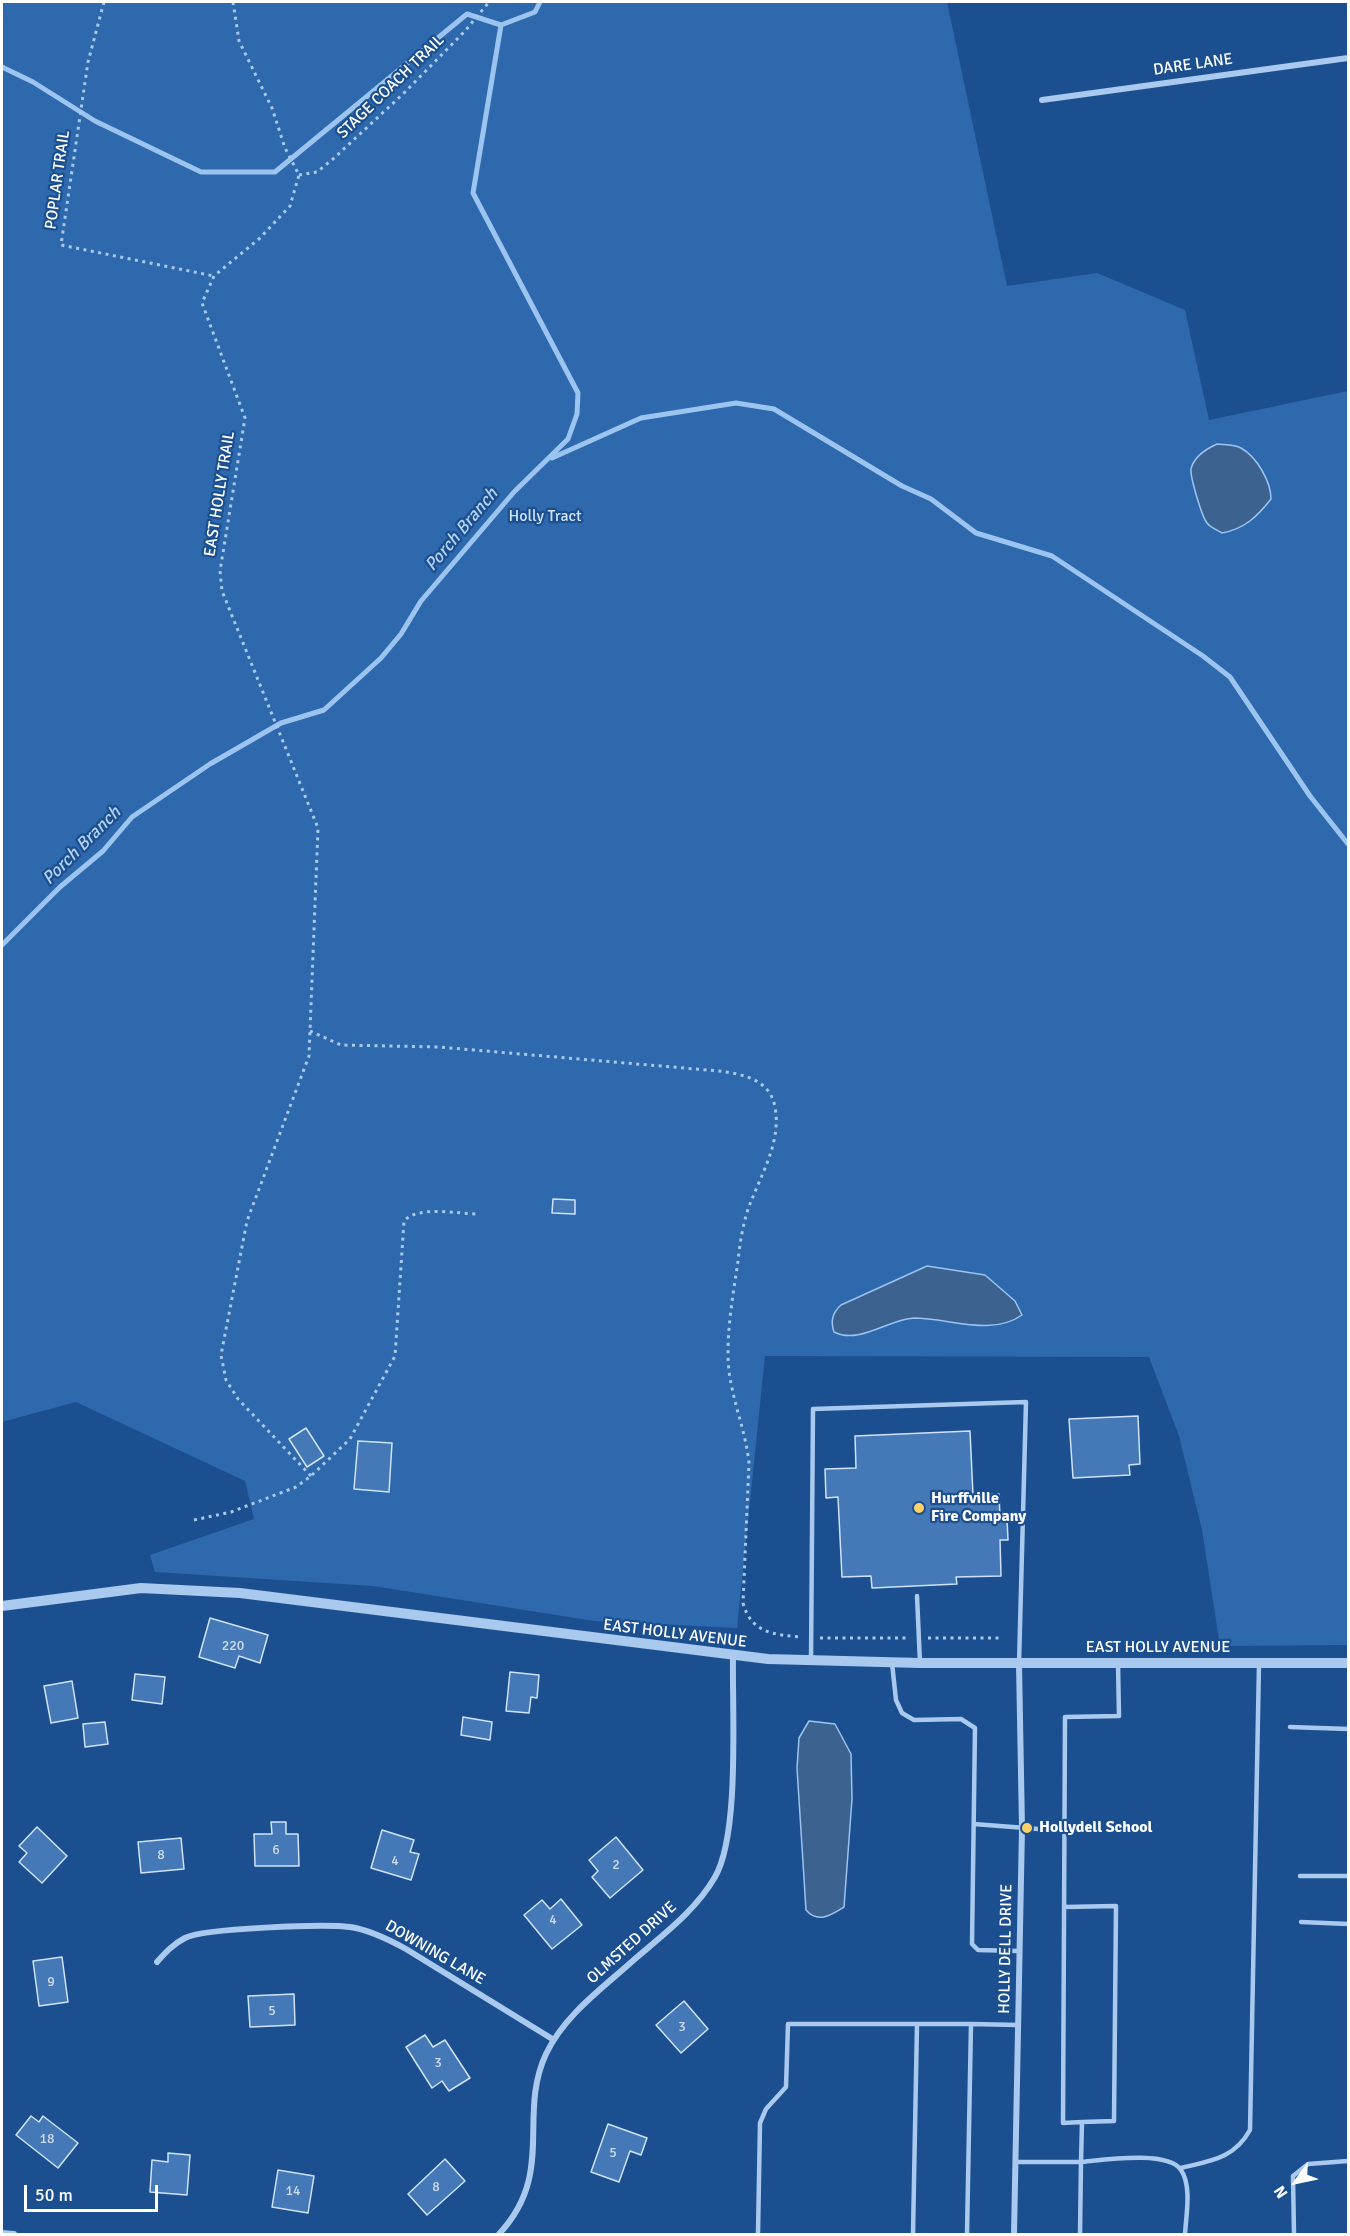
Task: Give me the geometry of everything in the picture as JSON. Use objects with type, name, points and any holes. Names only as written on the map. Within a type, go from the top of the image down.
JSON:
[{"type":"street","name":"DARE LANE","points":[[1042,100],[1348,58]]},
{"type":"street","name":"EAST HOLLY AVENUE","points":[[2,1606],[127,1589],[172,1588],[240,1593],[732,1656],[810,1661],[1019,1664],[1348,1663]]},
{"type":"street","name":"OLMSTED DRIVE","points":[[499,2235],[516,2212],[528,2183],[534,2156],[537,2084],[546,2054],[554,2040],[576,2012],[687,1913],[707,1890],[722,1864],[730,1813],[732,1656]]},
{"type":"street","name":"HOLLY DELL DRIVE","points":[[1014,2235],[1022,1828],[1019,1664]]},
{"type":"street","name":"DOWNING LANE","points":[[157,1962],[174,1945],[195,1934],[323,1926],[351,1927],[382,1937],[406,1949],[554,2040]]},
{"type":"street","points":[[2,2233],[14,2235]]},
{"type":"lane","points":[[810,1661],[813,1409],[1026,1402],[1019,1664]]},
{"type":"lane","points":[[917,1596],[920,1663]]},
{"type":"lane","points":[[892,1663],[897,1700],[902,1713],[914,1720],[961,1719],[975,1728],[972,1944],[978,1950],[1020,1951]]},
{"type":"lane","points":[[1064,1907],[1116,1906],[1114,2121],[1063,2122],[1064,1831],[1065,1717],[1119,1716],[1118,1663]]},
{"type":"lane","points":[[1016,2162],[1082,2162],[1138,2158],[1166,2160],[1181,2168],[1221,2158],[1241,2146],[1250,2130],[1259,1663]]},
{"type":"lane","points":[[1290,1727],[1348,1729]]},
{"type":"lane","points":[[974,1824],[1064,1831]]},
{"type":"lane","points":[[1300,1876],[1348,1876]]},
{"type":"lane","points":[[1301,1922],[1348,1924]]},
{"type":"lane","points":[[758,2235],[760,2123],[766,2109],[786,2087],[788,2024],[1018,2025]]},
{"type":"lane","points":[[913,2235],[917,2024]]},
{"type":"lane","points":[[967,2235],[970,2024]]},
{"type":"lane","points":[[1080,2235],[1082,2122]]},
{"type":"lane","points":[[1294,2235],[1293,2176],[1308,2164],[1348,2161]]},
{"type":"lane","points":[[1181,2168],[1186,2182],[1185,2235]]},
{"type":"path","name":"POPLAR TRAIL","points":[[104,2],[88,62],[61,245],[214,276]]},
{"type":"path","points":[[233,2],[239,41],[272,108],[285,148],[299,175]]},
{"type":"path","name":"STAGE COACH TRAIL","points":[[299,175],[317,172],[333,159],[403,94],[465,31],[489,2]]},
{"type":"path","name":"EAST HOLLY TRAIL","points":[[299,175],[290,206],[260,238],[214,276],[202,303],[245,418],[220,571],[222,591],[318,828],[309,1056],[247,1221],[221,1355],[225,1380],[238,1399],[311,1476]]},
{"type":"path","points":[[310,1031],[341,1045],[439,1047],[719,1071],[744,1075],[763,1084],[771,1094],[776,1116],[773,1150],[751,1200],[738,1260],[732,1314],[730,1382],[747,1446],[749,1463],[743,1603],[746,1615],[758,1629],[767,1633],[800,1637]]},
{"type":"path","points":[[194,1520],[231,1512],[296,1487],[311,1476],[350,1438],[395,1356],[404,1221],[409,1215],[421,1212],[478,1214]]},
{"type":"path","points":[[822,1638],[874,1638]]},
{"type":"path","points":[[955,1639],[1000,1638]]},
{"type":"green space","name":"Holly Tract","points":[[2,2],[947,2],[1007,286],[1097,273],[1185,310],[1209,420],[1348,391],[1348,1645],[1220,1646],[1202,1530],[1179,1436],[1149,1357],[765,1356],[737,1628],[594,1621],[373,1586],[155,1572],[150,1555],[254,1519],[245,1481],[76,1402],[2,1422]]},
{"type":"shaded area","points":[[1217,444],[1238,447],[1252,457],[1266,478],[1271,499],[1250,521],[1237,529],[1222,533],[1207,523],[1191,473],[1198,457]]},
{"type":"shaded area","points":[[927,1266],[985,1275],[1015,1301],[1022,1315],[997,1325],[970,1325],[914,1318],[904,1319],[864,1334],[844,1335],[834,1332],[833,1317],[841,1305]]},
{"type":"shaded area","points":[[809,1721],[835,1724],[851,1754],[852,1799],[844,1907],[825,1917],[815,1917],[806,1910],[797,1768],[799,1738]]},
{"type":"building","points":[[553,1199],[575,1200],[575,1214],[552,1213]]},
{"type":"building","points":[[1138,1416],[1140,1464],[1129,1465],[1130,1475],[1073,1478],[1069,1419]]},
{"type":"building","points":[[306,1428],[324,1456],[307,1467],[289,1439]]},
{"type":"building","name":"Hurffville Fire Company","points":[[970,1431],[973,1495],[999,1494],[1000,1518],[1007,1518],[1008,1540],[1000,1540],[1001,1576],[956,1577],[957,1584],[872,1588],[871,1576],[842,1577],[838,1497],[826,1498],[825,1469],[856,1468],[855,1436]]},
{"type":"building","points":[[358,1441],[392,1443],[389,1492],[354,1489]]},
{"type":"building","points":[[210,1618],[268,1635],[260,1663],[239,1656],[235,1668],[199,1657]]},
{"type":"building","points":[[510,1672],[539,1675],[537,1698],[531,1697],[529,1713],[506,1711]]},
{"type":"building","points":[[135,1674],[165,1677],[162,1704],[132,1700]]},
{"type":"building","points":[[72,1681],[78,1718],[51,1723],[44,1686]]},
{"type":"building","points":[[463,1717],[492,1722],[490,1740],[461,1735]]},
{"type":"building","points":[[105,1722],[108,1744],[85,1747],[83,1724]]},
{"type":"building","points":[[271,1822],[286,1822],[286,1834],[298,1834],[299,1866],[255,1866],[254,1834],[272,1834]]},
{"type":"building","points":[[37,1827],[67,1856],[42,1883],[19,1862],[27,1853],[19,1846]]},
{"type":"building","points":[[382,1830],[414,1840],[410,1852],[419,1854],[411,1880],[371,1868]]},
{"type":"building","points":[[616,1837],[643,1870],[610,1898],[592,1877],[598,1871],[589,1860]]},
{"type":"building","points":[[181,1838],[184,1869],[141,1873],[138,1842]]},
{"type":"building","points":[[561,1899],[582,1925],[552,1949],[524,1915],[542,1900],[550,1909]]},
{"type":"building","points":[[62,1957],[68,2002],[39,2006],[33,1961]]},
{"type":"building","points":[[294,1994],[295,2025],[250,2027],[248,1996]]},
{"type":"building","points":[[684,2001],[708,2029],[681,2053],[656,2025]]},
{"type":"building","points":[[425,2035],[433,2047],[445,2040],[470,2078],[449,2091],[442,2081],[432,2088],[406,2047]]},
{"type":"building","points":[[31,2116],[39,2122],[43,2116],[78,2143],[58,2168],[16,2135]]},
{"type":"building","points":[[608,2124],[647,2138],[641,2155],[630,2151],[619,2182],[591,2172]]},
{"type":"building","points":[[168,2153],[190,2155],[187,2195],[150,2192],[152,2160],[168,2162]]},
{"type":"building","points":[[445,2159],[465,2181],[427,2215],[408,2194]]},
{"type":"building","points":[[278,2170],[314,2176],[308,2213],[272,2207]]},
{"type":"waterway","name":"Porch Branch","points":[[501,25],[535,12],[540,2]]},
{"type":"waterway","points":[[2,67],[33,82],[95,121],[201,172],[275,172],[467,14],[501,25]]},
{"type":"waterway","name":"Porch Branch","points":[[2,945],[60,887],[103,851],[132,817],[210,764],[281,723],[324,710],[381,658],[401,634],[421,601],[514,492],[568,439],[577,414],[578,393],[473,193],[501,25]]},
{"type":"waterway","points":[[552,458],[641,418],[736,403],[774,409],[902,486],[931,499],[976,533],[1052,556],[1203,656],[1230,677],[1310,796],[1348,844]]},
{"type":"place","name":"Hurffville Fire Company","points":[[919,1508]]},
{"type":"place","name":"Hollydell School","points":[[1027,1828]]}]
